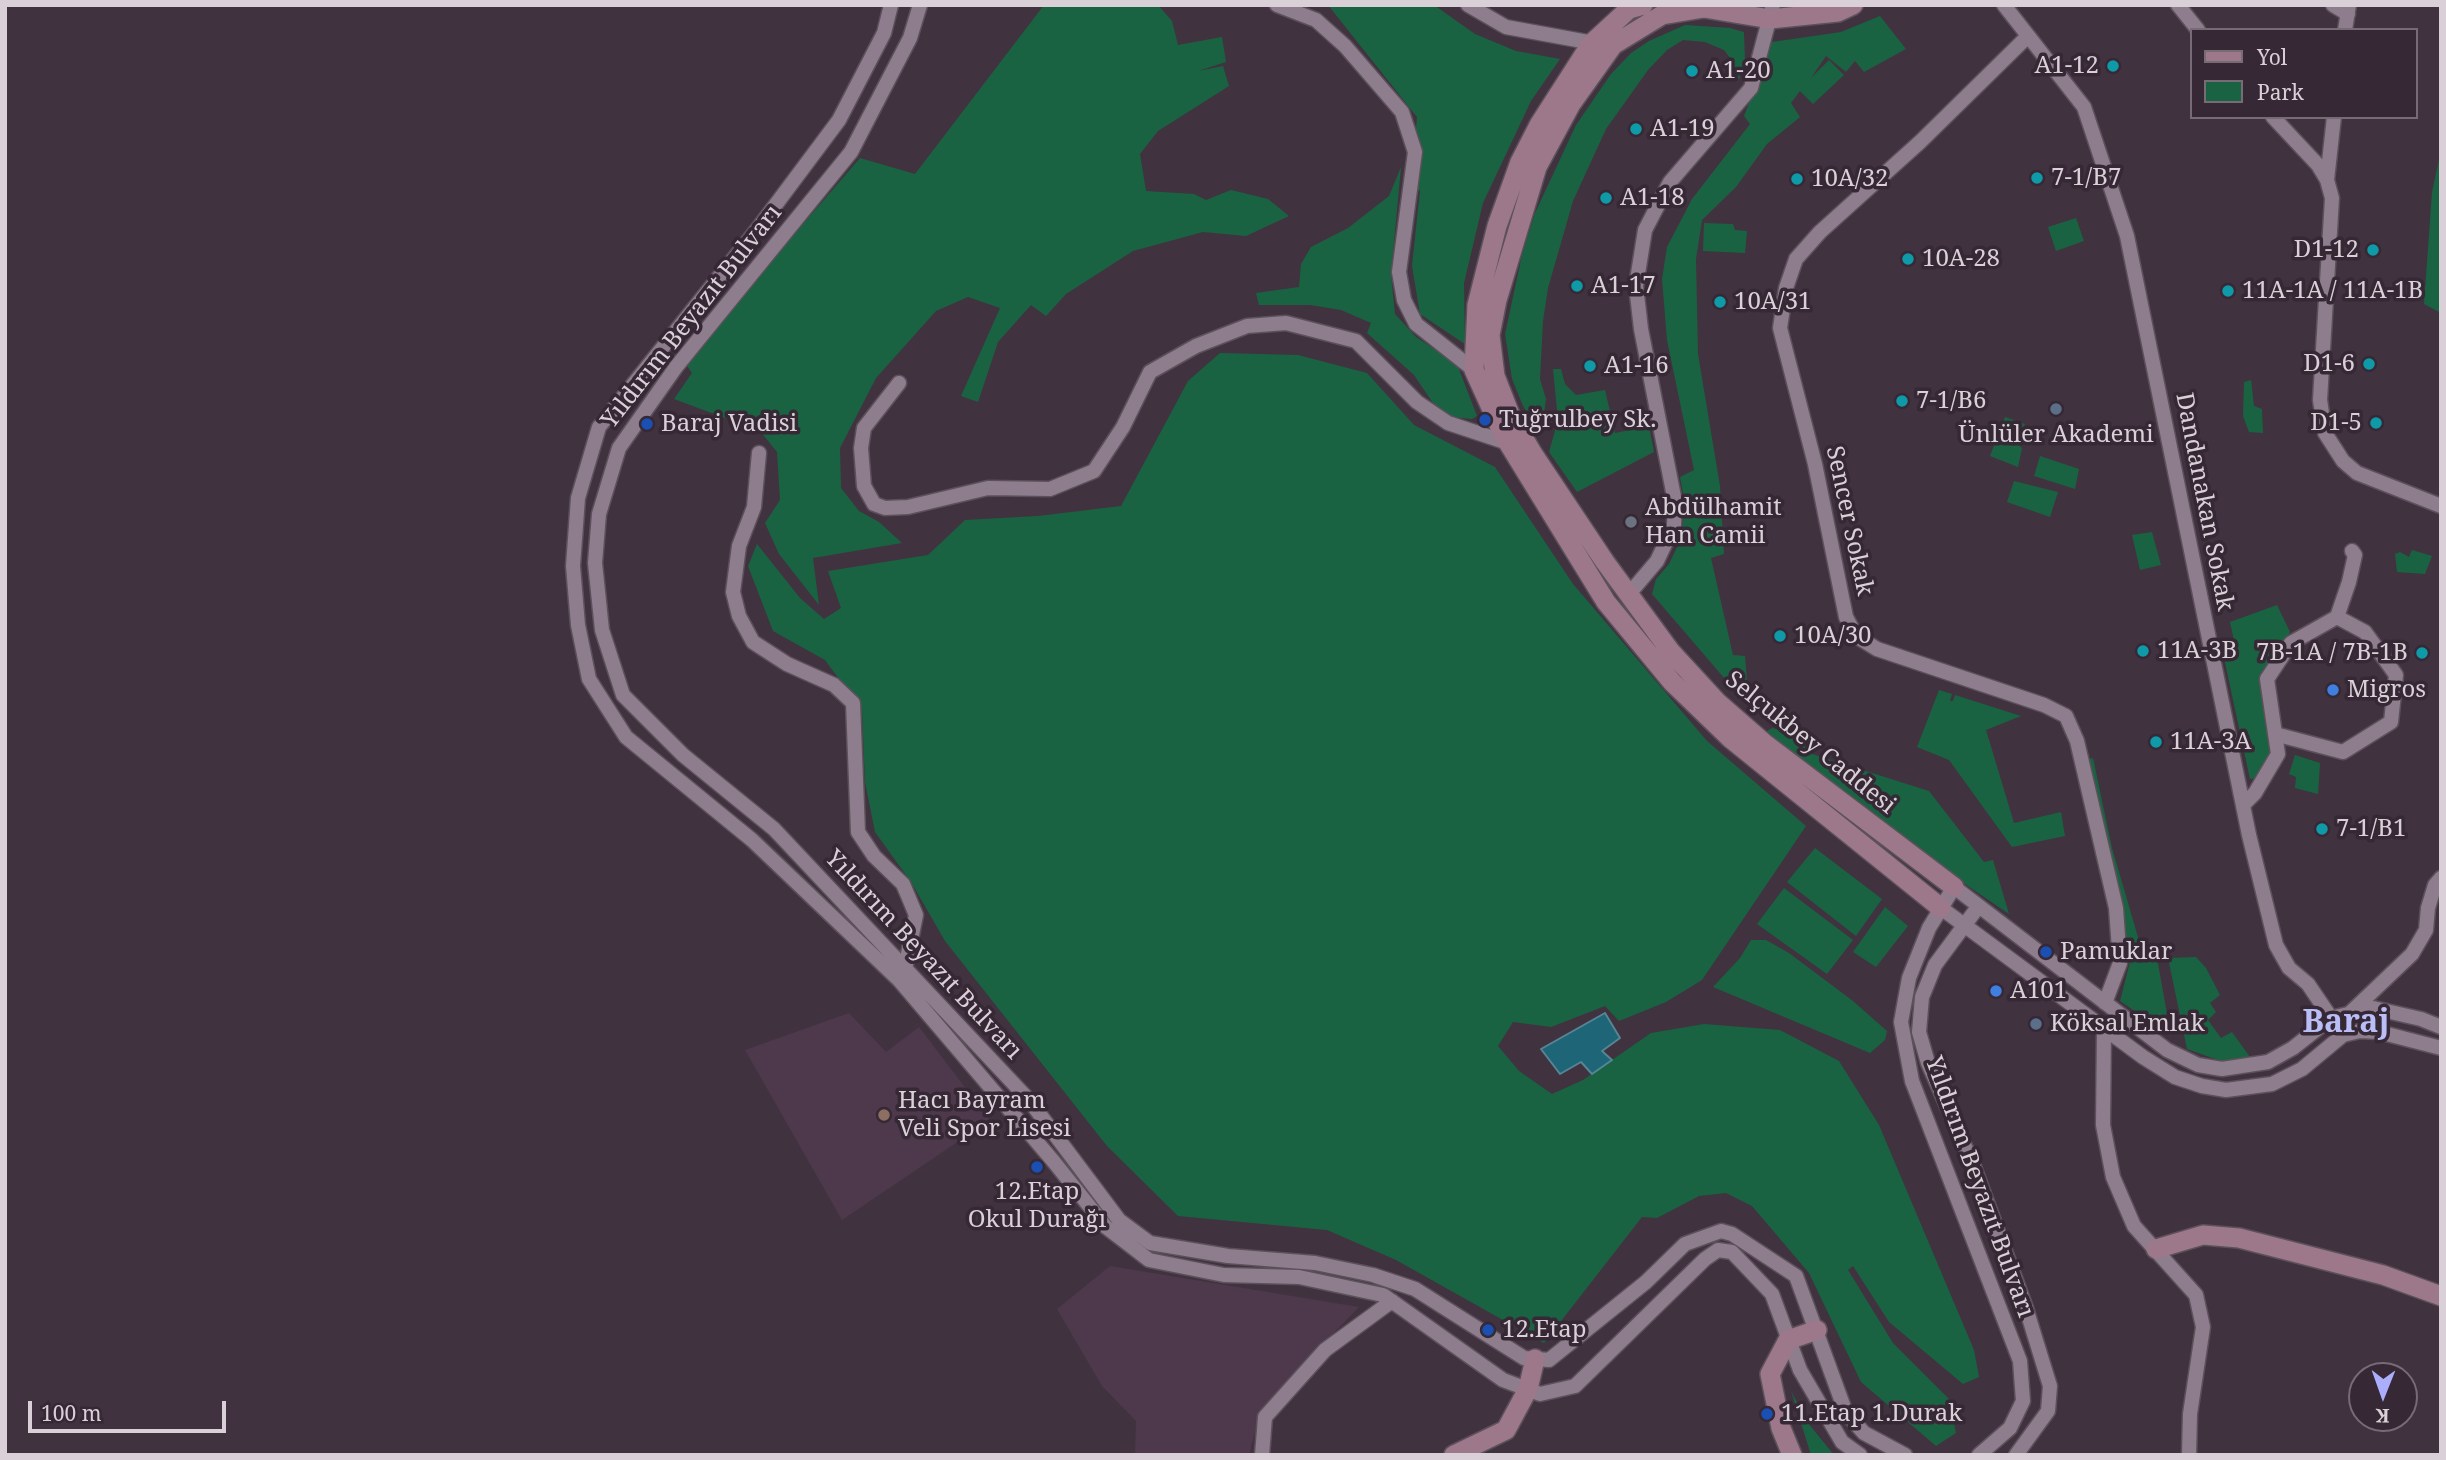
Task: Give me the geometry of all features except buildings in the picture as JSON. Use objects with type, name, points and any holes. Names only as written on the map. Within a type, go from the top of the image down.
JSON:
[{"type":"street","name":"Yıldırım Beyazıt Bulvarı","points":[[891,5],[884,33],[839,120],[759,227],[599,427],[578,498],[573,566],[578,625],[589,679],[626,737],[752,840],[899,981],[1054,1161],[1106,1227],[1149,1260],[1224,1275],[1300,1276],[1383,1295],[1503,1380],[1540,1394],[1574,1386],[1704,1259],[1717,1250],[1732,1252],[1772,1294],[1800,1370],[1842,1442],[1860,1455]]},
{"type":"street","name":"Yıldırım Beyazıt Bulvarı","points":[[920,5],[911,38],[851,152],[676,367],[619,448],[599,514],[594,563],[602,630],[623,695],[682,755],[774,829],[1029,1100],[1119,1220],[1150,1242],[1228,1256],[1315,1263],[1373,1275],[1415,1289],[1524,1358],[1535,1359]]},
{"type":"street","points":[[1277,5],[1316,20],[1345,46],[1402,112],[1415,152],[1399,272],[1404,300],[1416,324],[1474,370]]},
{"type":"street","points":[[1468,5],[1506,27],[1591,44],[1613,45]]},
{"type":"street","name":"Selçukbey Caddesi","points":[[1643,5],[1629,9],[1591,44],[1539,125],[1520,162],[1497,226],[1477,305],[1474,370],[1508,443],[1527,458],[1671,652],[1717,702],[1849,810],[2167,1050],[2198,1065],[2222,1069],[2248,1068],[2268,1062],[2293,1048],[2331,1018],[2373,1008],[2441,1027]]},
{"type":"street","name":"Selçukbey Caddesi","points":[[1853,5],[1838,12],[1704,8],[1662,15],[1613,45],[1571,104],[1537,167],[1497,300],[1490,335],[1495,376],[1527,458],[1606,601],[1672,682],[1730,738],[1941,908],[2104,1029],[2175,1077],[2226,1090],[2272,1084],[2302,1069],[2343,1035],[2360,1031]]},
{"type":"street","name":"Dandanakan Sokak","points":[[2004,5],[2084,107],[2127,236],[2243,805],[2276,945],[2289,968],[2308,984],[2331,1018]]},
{"type":"street","points":[[2178,5],[2196,28]]},
{"type":"street","points":[[2333,5],[2348,10],[2345,28]]},
{"type":"street","points":[[1629,594],[1657,561],[1674,525],[1675,502],[1641,329],[1636,286],[1646,230],[1670,182],[1751,88],[1772,12]]},
{"type":"street","name":"Sencer Sokak","points":[[2027,37],[1920,142],[1820,232],[1796,260],[1786,288],[1780,328],[1815,464],[1846,617],[1856,636],[1877,649],[2045,705],[2066,716],[2077,741],[2116,908],[2120,962],[2105,1003]]},
{"type":"street","points":[[2275,119],[2318,164],[2327,180]]},
{"type":"street","points":[[2334,119],[2327,180],[2332,207],[2320,400],[2325,433],[2343,461],[2357,472],[2441,506]]},
{"type":"street","points":[[899,383],[864,428],[861,448],[863,486],[874,504],[885,508],[908,507],[988,488],[1050,489],[1094,471],[1123,427],[1150,372],[1196,346],[1247,326],[1286,323],[1356,341],[1417,401],[1448,423],[1508,443]]},
{"type":"street","points":[[759,453],[754,508],[739,547],[733,592],[739,616],[752,642],[787,664],[834,685],[853,703],[858,832],[874,856],[904,884],[916,915],[905,968]]},
{"type":"street","points":[[2243,805],[2255,793],[2278,754],[2267,679],[2291,643],[2337,617],[2350,582],[2355,555],[2352,551]]},
{"type":"street","points":[[2275,734],[2343,752],[2391,722],[2396,675],[2365,632],[2337,617]]},
{"type":"street","points":[[2350,1013],[2412,954],[2426,930],[2428,908],[2435,885],[2441,878]]},
{"type":"street","name":"Yıldırım Beyazıt Bulvarı","points":[[1954,887],[1928,928],[1909,978],[1902,1003],[1903,1041],[1912,1081],[2020,1361],[2023,1401],[2010,1428],[1979,1455]]},
{"type":"street","name":"Yıldırım Beyazıt Bulvarı","points":[[1978,907],[1935,965],[1922,998],[1919,1032],[1928,1063],[1974,1167],[2017,1283],[2050,1386],[2048,1411],[2020,1453]]},
{"type":"street","points":[[2331,1018],[2360,1031],[2379,1032],[2441,1048]]},
{"type":"street","points":[[2104,1029],[2103,1125],[2113,1177],[2134,1226],[2196,1296],[2203,1327],[2190,1414],[2189,1455]]},
{"type":"street","points":[[1454,1455],[1506,1430],[1528,1389],[1535,1359],[1549,1360],[1569,1347],[1646,1282],[1685,1244],[1721,1231],[1741,1240],[1796,1276],[1846,1413],[1864,1433],[1905,1455]]},
{"type":"street","points":[[2156,1249],[2203,1235],[2239,1238],[2383,1276],[2441,1296]]},
{"type":"street","points":[[1262,1455],[1265,1416],[1325,1350],[1392,1301]]},
{"type":"street","points":[[1792,1455],[1781,1428],[1770,1374],[1788,1340],[1817,1330]]},
{"type":"shaded area","name":"Hacı Bayram Veli Spor Lisesi","points":[[849,1013],[886,1052],[919,1027],[990,1120],[842,1220],[745,1050]]},
{"type":"shaded area","points":[[1110,1266],[1359,1307],[1286,1382],[1260,1413],[1249,1455],[1135,1454],[1136,1421],[1102,1386],[1057,1309]]},
{"type":"green space","points":[[1044,5],[1158,5],[1172,21],[1178,45],[1222,37],[1226,62],[1198,71],[1223,66],[1229,86],[1158,131],[1140,154],[1146,191],[1194,194],[1206,200],[1231,190],[1268,199],[1289,216],[1246,236],[1203,232],[1133,251],[1066,294],[1046,316],[1031,305],[998,342],[978,402],[961,396],[1000,308],[968,297],[936,311],[876,378],[840,448],[841,488],[859,511],[879,522],[902,543],[813,558],[819,605],[779,554],[765,523],[780,500],[777,452],[760,431],[674,399],[692,373],[684,362],[860,158],[915,174]]},
{"type":"green space","points":[[1328,5],[1434,5],[1475,34],[1516,51],[1560,59],[1531,101],[1483,203],[1464,283],[1465,344],[1420,314],[1412,266],[1420,190],[1411,195],[1417,117]]},
{"type":"green space","points":[[1880,16],[1906,49],[1864,72],[1855,61],[1846,72],[1826,56],[1811,78],[1829,60],[1844,75],[1813,104],[1800,91],[1791,103],[1800,117],[1767,144],[1736,187],[1702,220],[1696,259],[1698,354],[1720,486],[1724,554],[1711,558],[1733,655],[1745,656],[1749,707],[1652,594],[1656,579],[1669,564],[1681,539],[1685,504],[1680,477],[1694,470],[1667,340],[1662,279],[1667,247],[1692,199],[1750,124],[1744,116],[1772,42],[1841,32]]},
{"type":"green space","points":[[1685,25],[1730,28],[1744,32],[1745,60],[1739,79],[1734,76],[1734,63],[1724,50],[1705,42],[1683,40],[1667,50],[1648,70],[1606,129],[1573,201],[1548,288],[1540,379],[1546,399],[1541,434],[1523,406],[1512,379],[1505,334],[1522,255],[1535,213],[1576,125],[1611,74],[1631,53],[1649,41]]},
{"type":"green space","points":[[2441,151],[2441,313],[2424,304],[2432,192]]},
{"type":"green space","points":[[1401,167],[1391,275],[1395,314],[1416,337],[1457,364],[1477,416],[1472,419],[1451,417],[1435,406],[1414,375],[1367,333],[1371,323],[1341,310],[1310,305],[1259,305],[1256,293],[1299,287],[1301,264],[1311,247],[1348,228],[1389,196]]},
{"type":"green space","points":[[2076,218],[2084,241],[2056,251],[2048,227]]},
{"type":"green space","points":[[1704,223],[1733,224],[1735,230],[1747,231],[1745,253],[1703,251]]},
{"type":"green space","points":[[1220,353],[1298,355],[1367,373],[1414,425],[1495,467],[1573,584],[1707,741],[1806,826],[1702,980],[1666,1002],[1619,1021],[1605,1006],[1551,1027],[1513,1022],[1498,1046],[1519,1071],[1552,1094],[1583,1080],[1651,1033],[1704,1024],[1780,1030],[1839,1061],[1879,1125],[1974,1350],[1979,1377],[1963,1384],[1889,1322],[1853,1266],[1848,1270],[1893,1343],[1949,1399],[1956,1433],[1936,1446],[1861,1382],[1809,1273],[1752,1206],[1726,1193],[1699,1196],[1657,1218],[1642,1217],[1544,1343],[1396,1260],[1327,1230],[1178,1216],[1107,1146],[945,941],[911,882],[875,832],[865,782],[862,710],[825,660],[773,631],[748,566],[757,544],[800,598],[824,619],[841,608],[828,571],[928,555],[965,520],[1038,516],[1121,506],[1188,381]]},
{"type":"green space","points":[[1553,369],[1561,369],[1565,384],[1576,395],[1605,390],[1615,433],[1649,426],[1654,452],[1577,492],[1549,452],[1558,420]]},
{"type":"green space","points":[[2251,380],[2254,406],[2262,409],[2263,433],[2249,432],[2243,416],[2244,382]]},
{"type":"green space","points":[[2005,417],[2025,424],[2016,443],[2022,448],[2018,467],[1990,456]]},
{"type":"green space","points":[[2040,456],[2079,469],[2075,489],[2034,476]]},
{"type":"green space","points":[[2014,481],[2058,492],[2050,517],[2007,502]]},
{"type":"green space","points":[[2152,532],[2161,565],[2140,570],[2132,535]]},
{"type":"green space","points":[[2412,550],[2432,556],[2425,574],[2397,572],[2395,554],[2400,552],[2409,557]]},
{"type":"green space","points":[[2277,605],[2290,632],[2263,679],[2272,752],[2259,778],[2250,779],[2224,658],[2237,654],[2230,622]]},
{"type":"green space","points":[[1939,690],[1952,694],[1950,701],[1953,701],[1955,695],[2021,716],[1986,730],[2014,823],[2061,812],[2065,836],[2012,847],[1949,760],[1917,747]]},
{"type":"green space","points":[[1772,728],[1811,738],[1812,754],[1929,791],[1984,862],[1993,860],[2009,914],[1893,835],[1800,762],[1767,731]]},
{"type":"green space","points":[[2295,755],[2320,763],[2318,794],[2295,788],[2296,777],[2289,774]]},
{"type":"green space","points":[[2093,758],[2112,848],[2144,958],[2157,958],[2171,1036],[2120,1001],[2131,958],[2082,761]]},
{"type":"green space","points":[[1815,848],[1882,899],[1856,936],[1787,882]]},
{"type":"green space","points":[[1784,888],[1853,940],[1827,974],[1757,924]]},
{"type":"green space","points":[[1885,907],[1908,926],[1876,967],[1853,952]]},
{"type":"green space","points":[[1751,940],[1766,940],[1789,953],[1853,1001],[1887,1031],[1885,1040],[1870,1053],[1713,987],[1740,958]]},
{"type":"green space","points":[[2196,957],[2206,968],[2220,995],[2210,1003],[2216,1012],[2208,1020],[2221,1038],[2232,1032],[2255,1064],[2229,1064],[2187,1049],[2168,958]]},
{"type":"green space","points":[[1791,1391],[1808,1423],[1834,1455],[1811,1455]]},
{"type":"water","points":[[1605,1013],[1620,1038],[1602,1051],[1612,1060],[1592,1074],[1581,1062],[1560,1074],[1541,1049]]},
{"type":"place","name":"A1-12","points":[[2113,66]]},
{"type":"place","name":"A1-20","points":[[1692,71]]},
{"type":"place","name":"A1-19","points":[[1636,129]]},
{"type":"place","name":"7-1/B7","points":[[2037,178]]},
{"type":"place","name":"10A/32","points":[[1797,179]]},
{"type":"place","name":"A1-18","points":[[1606,198]]},
{"type":"place","name":"D1-12","points":[[2373,250]]},
{"type":"place","name":"10A-28","points":[[1908,259]]},
{"type":"place","name":"A1-17","points":[[1577,286]]},
{"type":"place","name":"11A-1A / 11A-1B","points":[[2228,291]]},
{"type":"place","name":"10A/31","points":[[1720,302]]},
{"type":"place","name":"D1-6","points":[[2369,364]]},
{"type":"place","name":"A1-16","points":[[1590,366]]},
{"type":"place","name":"7-1/B6","points":[[1902,401]]},
{"type":"place","name":"Ünlüler Akademi","points":[[2056,409]]},
{"type":"place","name":"Tuğrulbey Sk.","points":[[1485,420]]},
{"type":"place","name":"D1-5","points":[[2376,423]]},
{"type":"place","name":"Baraj Vadisi","points":[[647,424]]},
{"type":"place","name":"Abdülhamit Han Camii","points":[[1631,522]]},
{"type":"place","name":"10A/30","points":[[1780,636]]},
{"type":"place","name":"11A-3B","points":[[2143,651]]},
{"type":"place","name":"7B-1A / 7B-1B","points":[[2422,653]]},
{"type":"place","name":"Migros","points":[[2333,690]]},
{"type":"place","name":"11A-3A","points":[[2156,742]]},
{"type":"place","name":"7-1/B1","points":[[2322,829]]},
{"type":"place","name":"Pamuklar","points":[[2046,952]]},
{"type":"place","name":"A101","points":[[1996,991]]},
{"type":"place","name":"Köksal Emlak","points":[[2036,1024]]},
{"type":"place","name":"Hacı Bayram Veli Spor Lisesi","points":[[884,1115]]},
{"type":"place","name":"12.Etap Okul Durağı","points":[[1037,1167]]},
{"type":"place","name":"12.Etap","points":[[1488,1330]]},
{"type":"place","name":"11.Etap 1.Durak","points":[[1767,1414]]},
{"type":"district","name":"Baraj","points":[[2346,1023]]}]
